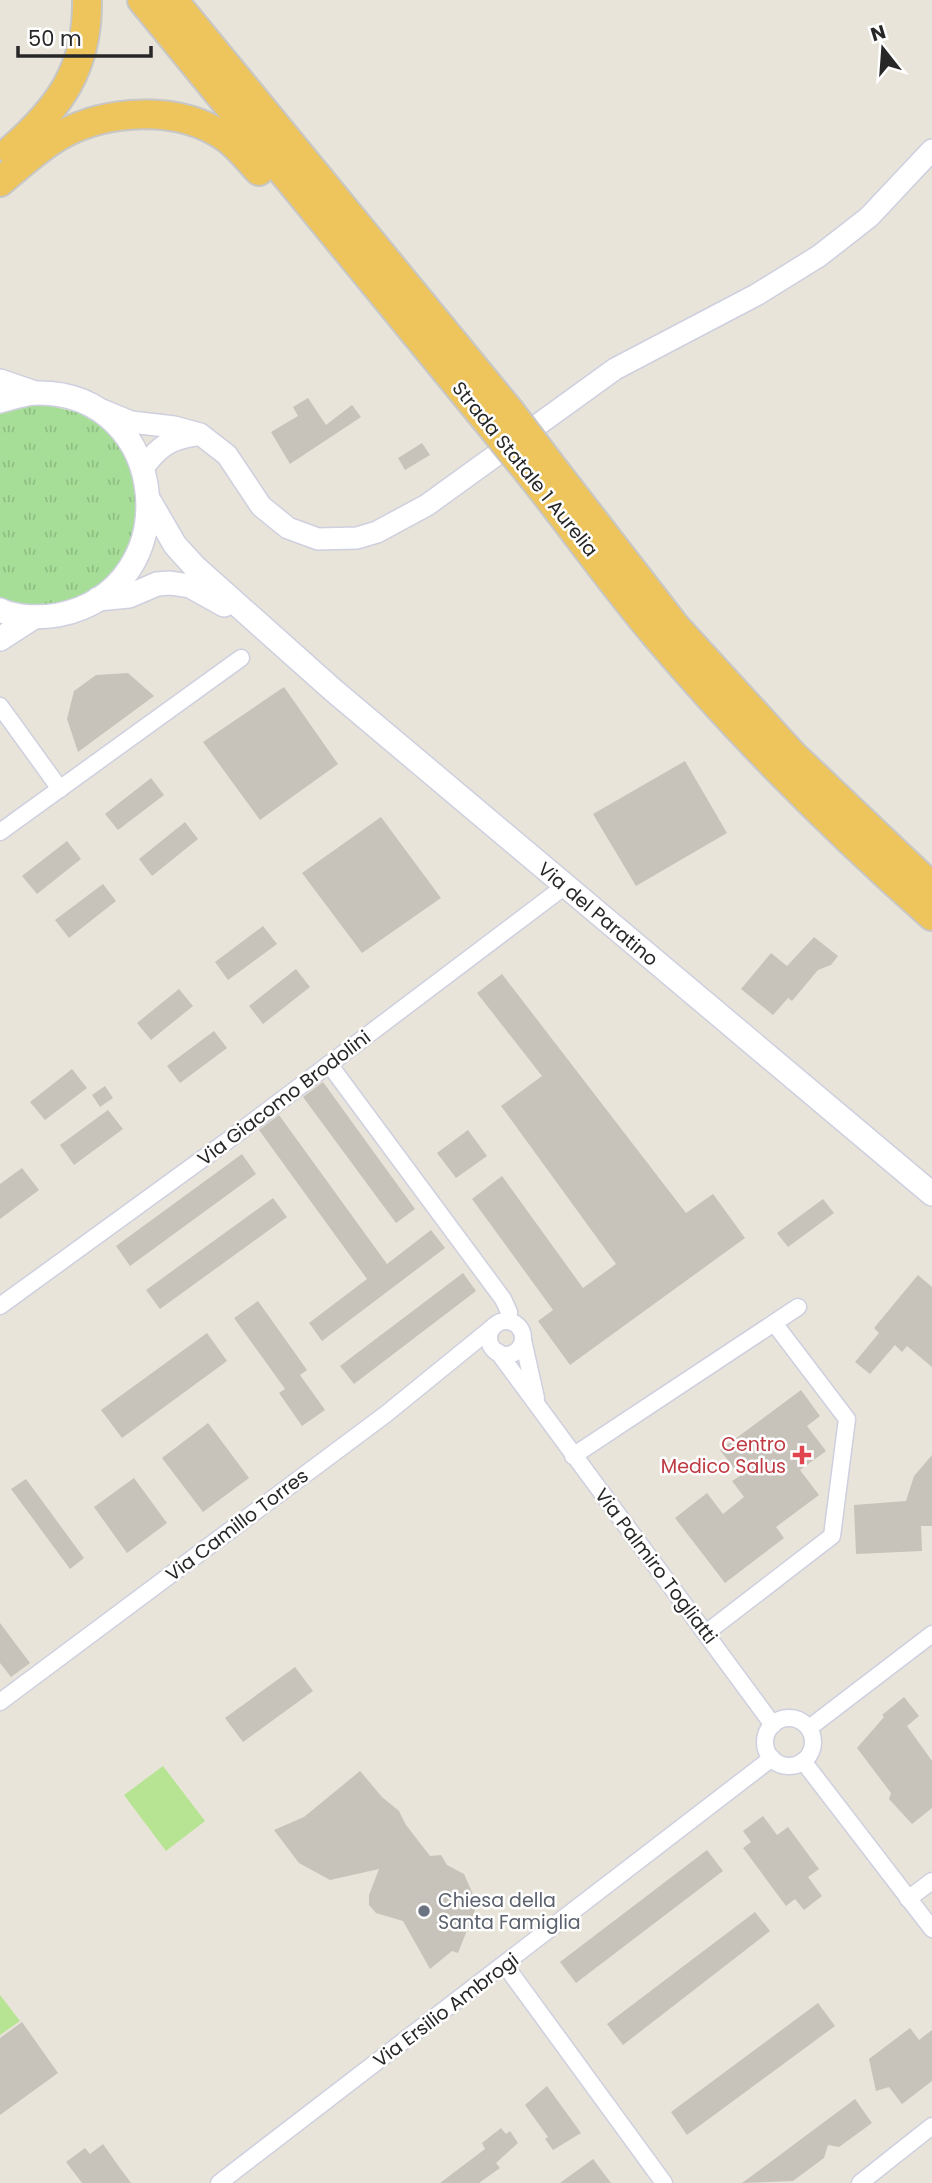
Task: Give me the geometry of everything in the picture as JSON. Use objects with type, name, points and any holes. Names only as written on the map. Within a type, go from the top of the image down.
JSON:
[{"type":"highway","points":[[0,159],[46,117],[69,85],[83,47],[87,0]]},
{"type":"highway","name":"Strada Statale 1 Aurelia","points":[[142,0],[324,224],[500,418]]},
{"type":"highway","name":"Strada Statale 1 Aurelia","points":[[173,0],[542,472],[658,638],[777,769],[932,916]]},
{"type":"highway","points":[[0,182],[49,142],[71,130],[114,117],[163,117],[189,122],[223,135],[239,149],[296,215],[324,224]]},
{"type":"highway","name":"Strada Statale 1 Aurelia","points":[[542,472],[685,637],[793,755],[932,887]]},
{"type":"main road","points":[[0,381],[34,393],[77,400],[106,415],[128,438],[144,467],[150,502],[145,540],[127,574],[98,599],[68,613],[34,617],[0,610]]},
{"type":"main road","points":[[0,401],[34,393]]},
{"type":"main road","points":[[150,502],[174,545],[267,631]]},
{"type":"main road","points":[[98,599],[129,596],[157,584],[190,586],[267,631]]},
{"type":"main road","points":[[0,639],[34,617]]},
{"type":"main road","name":"Via del Paratino","points":[[267,631],[333,691],[932,1194]]},
{"type":"street","points":[[77,400],[131,422],[174,427],[200,434],[227,455],[261,506],[299,534],[338,541],[377,532],[427,505],[615,369],[756,295],[819,257],[869,217],[932,150]]},
{"type":"street","points":[[144,467],[160,446],[181,437],[200,434]]},
{"type":"street","points":[[0,832],[241,658]]},
{"type":"street","points":[[0,706],[60,789]]},
{"type":"street","name":"Via Giacomo Brodolini","points":[[2,1300],[329,1064],[565,886]]},
{"type":"street","points":[[329,1064],[502,1299],[509,1312],[490,1338],[495,1349]]},
{"type":"street","points":[[573,1456],[798,1307]]},
{"type":"street","points":[[706,1633],[832,1536],[847,1419],[774,1323]]},
{"type":"street","points":[[472,1345],[513,1353],[523,1340],[521,1329],[501,1324]]},
{"type":"street","name":"Via Camillo Torres","points":[[0,1702],[386,1415],[501,1324]]},
{"type":"street","name":"Via Palmiro Togliatti","points":[[523,1340],[538,1408]]},
{"type":"street","name":"Via Palmiro Togliatti","points":[[495,1349],[773,1725]]},
{"type":"street","points":[[809,1728],[932,1634]]},
{"type":"street","points":[[788,1718],[796,1719],[809,1728],[813,1742],[803,1761],[791,1765],[772,1758],[766,1738],[773,1725],[788,1718]]},
{"type":"street","name":"Via Ersilio Ambrogi","points":[[219,2183],[772,1758]]},
{"type":"street","points":[[803,1761],[932,1929]]},
{"type":"street","points":[[908,1899],[932,1881]]},
{"type":"street","points":[[505,1965],[664,2183]]},
{"type":"street","points":[[860,2183],[932,2126]]},
{"type":"green space","points":[[47,405],[79,413],[108,430],[136,471],[138,536],[112,578],[69,603],[35,607],[0,598],[0,414],[30,406]]},
{"type":"green space","points":[[163,1766],[205,1821],[166,1851],[124,1795]]},
{"type":"green space","points":[[0,1995],[20,2021],[0,2035]]},
{"type":"building","points":[[308,398],[326,425],[352,405],[361,417],[290,464],[271,432],[298,416],[293,407]]},
{"type":"building","points":[[422,443],[430,455],[405,470],[398,458]]},
{"type":"building","points":[[128,673],[154,696],[78,752],[67,719],[74,691],[96,675]]},
{"type":"building","points":[[284,687],[338,764],[260,820],[203,742]]},
{"type":"building","points":[[685,761],[727,833],[636,886],[593,814]]},
{"type":"building","points":[[151,778],[164,795],[118,830],[105,814]]},
{"type":"building","points":[[381,817],[441,898],[362,953],[302,873]]},
{"type":"building","points":[[185,822],[198,839],[152,876],[139,859]]},
{"type":"building","points":[[67,841],[81,859],[37,894],[22,876]]},
{"type":"building","points":[[103,884],[116,901],[69,938],[55,920]]},
{"type":"building","points":[[263,926],[277,944],[228,980],[215,962]]},
{"type":"building","points":[[814,937],[838,956],[831,965],[818,970],[792,1001],[788,998],[773,1015],[741,989],[771,953],[787,966]]},
{"type":"building","points":[[296,969],[310,987],[263,1024],[249,1006]]},
{"type":"building","points":[[502,974],[686,1213],[713,1194],[745,1238],[570,1365],[538,1321],[553,1310],[472,1199],[502,1176],[583,1288],[616,1264],[501,1106],[542,1076],[477,993]]},
{"type":"building","points":[[179,989],[193,1006],[151,1040],[137,1023]]},
{"type":"building","points":[[214,1031],[227,1048],[180,1083],[167,1066]]},
{"type":"building","points":[[72,1069],[87,1088],[45,1120],[30,1102]]},
{"type":"building","points":[[323,1082],[415,1209],[396,1223],[303,1097]]},
{"type":"building","points":[[105,1086],[113,1098],[100,1107],[92,1095]]},
{"type":"building","points":[[108,1110],[123,1129],[74,1165],[60,1145]]},
{"type":"building","points":[[279,1115],[387,1264],[431,1230],[445,1248],[322,1341],[309,1323],[367,1279],[259,1130]]},
{"type":"building","points":[[468,1130],[487,1156],[456,1178],[437,1153]]},
{"type":"building","points":[[242,1154],[256,1174],[130,1266],[116,1246]]},
{"type":"building","points":[[22,1168],[39,1190],[0,1219],[0,1184]]},
{"type":"building","points":[[273,1198],[287,1217],[160,1309],[146,1290]]},
{"type":"building","points":[[823,1199],[834,1213],[788,1247],[777,1233]]},
{"type":"building","points":[[463,1273],[476,1291],[354,1384],[340,1366]]},
{"type":"building","points":[[918,1275],[932,1287],[932,1367],[907,1346],[902,1352],[895,1345],[870,1374],[855,1362],[879,1333],[874,1328]]},
{"type":"building","points":[[258,1301],[307,1370],[300,1375],[325,1410],[302,1426],[279,1393],[285,1389],[234,1318]]},
{"type":"building","points":[[207,1333],[227,1361],[122,1438],[101,1410]]},
{"type":"building","points":[[801,1390],[820,1416],[807,1426],[826,1451],[800,1470],[819,1495],[776,1527],[784,1538],[725,1583],[675,1518],[707,1493],[723,1514],[744,1497],[732,1481],[740,1476],[720,1450]]},
{"type":"building","points":[[208,1423],[249,1478],[203,1512],[162,1458]]},
{"type":"building","points":[[932,1455],[932,1526],[921,1526],[922,1551],[856,1554],[854,1505],[906,1501],[914,1476]]},
{"type":"building","points":[[134,1478],[167,1523],[127,1553],[94,1507]]},
{"type":"building","points":[[26,1479],[84,1558],[70,1569],[11,1489]]},
{"type":"building","points":[[0,1623],[30,1663],[11,1677],[0,1663]]},
{"type":"building","points":[[295,1667],[313,1691],[243,1742],[225,1718]]},
{"type":"building","points":[[904,1697],[919,1716],[907,1726],[932,1761],[932,1808],[912,1824],[889,1799],[891,1793],[857,1748],[884,1717],[882,1715]]},
{"type":"building","points":[[360,1771],[382,1797],[399,1811],[406,1825],[430,1856],[441,1855],[447,1865],[464,1874],[475,1899],[475,1910],[458,1953],[452,1951],[430,1969],[403,1921],[376,1913],[369,1905],[369,1895],[379,1869],[330,1880],[299,1863],[274,1830],[304,1817]]},
{"type":"building","points":[[763,1816],[777,1835],[788,1827],[819,1869],[808,1877],[822,1896],[804,1910],[795,1899],[786,1906],[743,1848],[751,1842],[743,1831]]},
{"type":"building","points":[[707,1850],[723,1871],[576,1983],[560,1962]]},
{"type":"building","points":[[755,1912],[770,1931],[623,2045],[607,2024]]},
{"type":"building","points":[[818,2003],[835,2026],[687,2135],[671,2112]]},
{"type":"building","points":[[22,2022],[58,2073],[0,2115],[0,2038]]},
{"type":"building","points":[[910,2028],[919,2040],[932,2030],[932,2081],[902,2104],[889,2087],[876,2091],[869,2059]]},
{"type":"building","points":[[547,2086],[581,2133],[553,2150],[545,2139],[548,2137],[525,2105]]},
{"type":"building","points":[[855,2099],[872,2123],[839,2147],[828,2145],[824,2158],[793,2181],[742,2183]]},
{"type":"building","points":[[501,2128],[506,2134],[510,2131],[518,2143],[496,2163],[500,2168],[479,2183],[440,2183],[485,2149],[482,2143]]},
{"type":"building","points":[[103,2144],[131,2183],[82,2183],[66,2162],[85,2148],[90,2154]]},
{"type":"building","points":[[593,2159],[611,2183],[560,2183]]},
{"type":"place","name":"Centro Medico Salus","points":[[802,1455]]},
{"type":"place","name":"Chiesa della Santa Famiglia","points":[[424,1911]]}]
